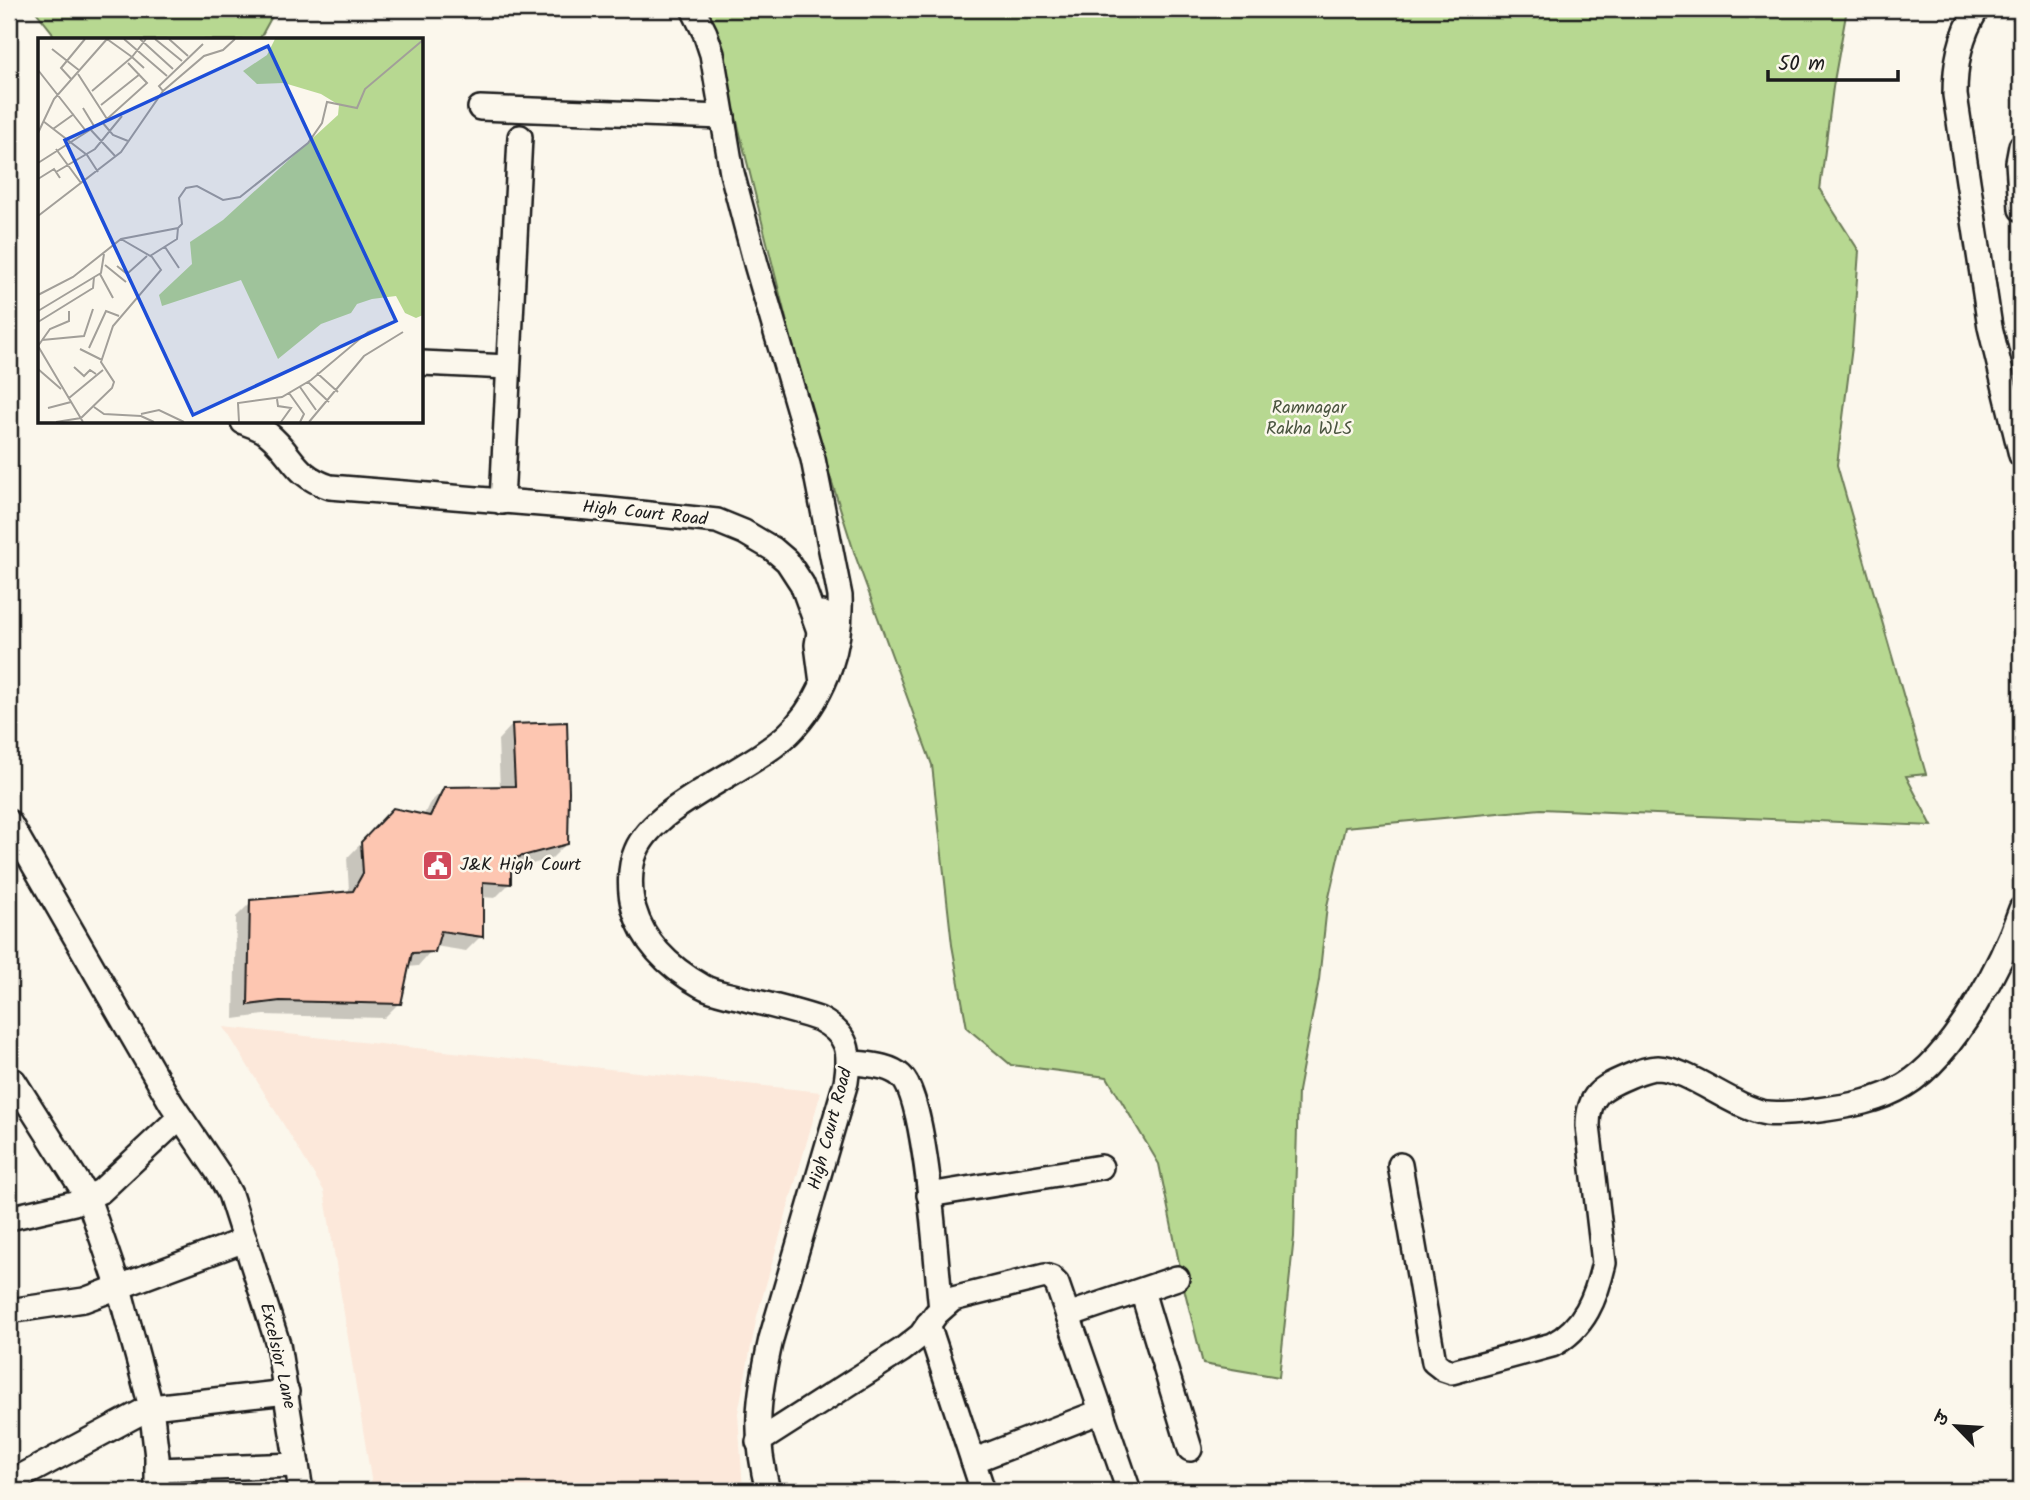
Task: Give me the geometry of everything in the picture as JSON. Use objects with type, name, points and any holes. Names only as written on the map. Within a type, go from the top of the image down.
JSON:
[{"type":"street","name":"High Court Road","points":[[693,9],[712,54],[732,173],[813,459],[841,596],[835,654],[811,708],[781,741],[683,804],[653,827],[636,851],[631,872],[631,898],[638,924],[650,946],[676,970],[704,988],[820,1019],[835,1028],[845,1042],[849,1062],[846,1083],[771,1339],[762,1380],[758,1442],[768,1491]]},
{"type":"street","points":[[1977,9],[1963,36],[1957,56],[1955,95],[1990,327],[2021,455]]},
{"type":"street","points":[[480,108],[723,117]]},
{"type":"street","points":[[502,502],[520,138]]},
{"type":"street","points":[[2021,146],[2018,162],[2021,209]]},
{"type":"street","points":[[424,363],[508,367]]},
{"type":"street","name":"High Court Road","points":[[248,424],[268,433],[302,474],[316,483],[330,487],[717,521],[744,532],[773,549],[787,561],[802,584],[818,628]]},
{"type":"street","points":[[822,686],[817,645],[818,628],[836,573]]},
{"type":"street","name":"Excelsior Lane","points":[[9,822],[180,1117],[230,1194],[278,1344],[301,1491]]},
{"type":"street","points":[[1400,1165],[1434,1362],[1452,1372],[1552,1345],[1566,1338],[1585,1316],[1599,1284],[1604,1263],[1588,1126],[1588,1112],[1598,1092],[1646,1069],[1660,1068],[1766,1113],[1783,1114],[1838,1108],[1889,1094],[1908,1084],[1926,1068],[1963,1023],[1997,967],[2021,909]]},
{"type":"street","points":[[849,1062],[884,1067],[901,1076],[907,1084],[920,1122],[929,1195],[934,1316],[983,1491]]},
{"type":"street","points":[[14,1081],[88,1198],[119,1288],[151,1406],[157,1480],[297,1465]]},
{"type":"street","points":[[9,1218],[88,1198],[115,1180],[180,1117]]},
{"type":"street","points":[[929,1195],[1101,1167]]},
{"type":"street","points":[[9,1311],[70,1303],[119,1288],[243,1231]]},
{"type":"street","points":[[758,1442],[902,1350],[921,1335],[934,1316],[953,1299],[1045,1276],[1057,1284],[1129,1491]]},
{"type":"street","points":[[1068,1315],[1177,1278]]},
{"type":"street","points":[[1142,1291],[1190,1449]]},
{"type":"street","points":[[9,1483],[151,1406],[287,1392]]},
{"type":"street","points":[[973,1461],[1102,1411]]},
{"type":"shaded area","points":[[224,1027],[821,1092],[757,1316],[738,1413],[743,1491],[373,1491],[324,1191]]},
{"type":"green space","points":[[34,9],[276,9],[260,38],[54,38],[52,32]]},
{"type":"green space","name":"Ramnagar Rakha WLS","points":[[706,9],[1847,9],[1833,87],[1820,190],[1859,251],[1852,347],[1837,465],[1926,774],[1906,776],[1932,826],[1541,809],[1345,827],[1327,906],[1319,980],[1298,1091],[1294,1237],[1279,1377],[1203,1364],[1185,1292],[1159,1164],[1107,1077],[1011,1065],[967,1028],[952,945],[932,765],[855,555],[824,457]]},
{"type":"building","name":"J&K High Court","points":[[567,722],[568,844],[511,859],[511,884],[483,882],[483,937],[441,931],[435,952],[412,953],[401,1004],[280,1001],[248,1005],[250,900],[353,891],[363,873],[361,842],[393,808],[430,816],[444,787],[515,786],[512,724]]},
{"type":"place","name":"J&K High Court","points":[[437,865]]}]
